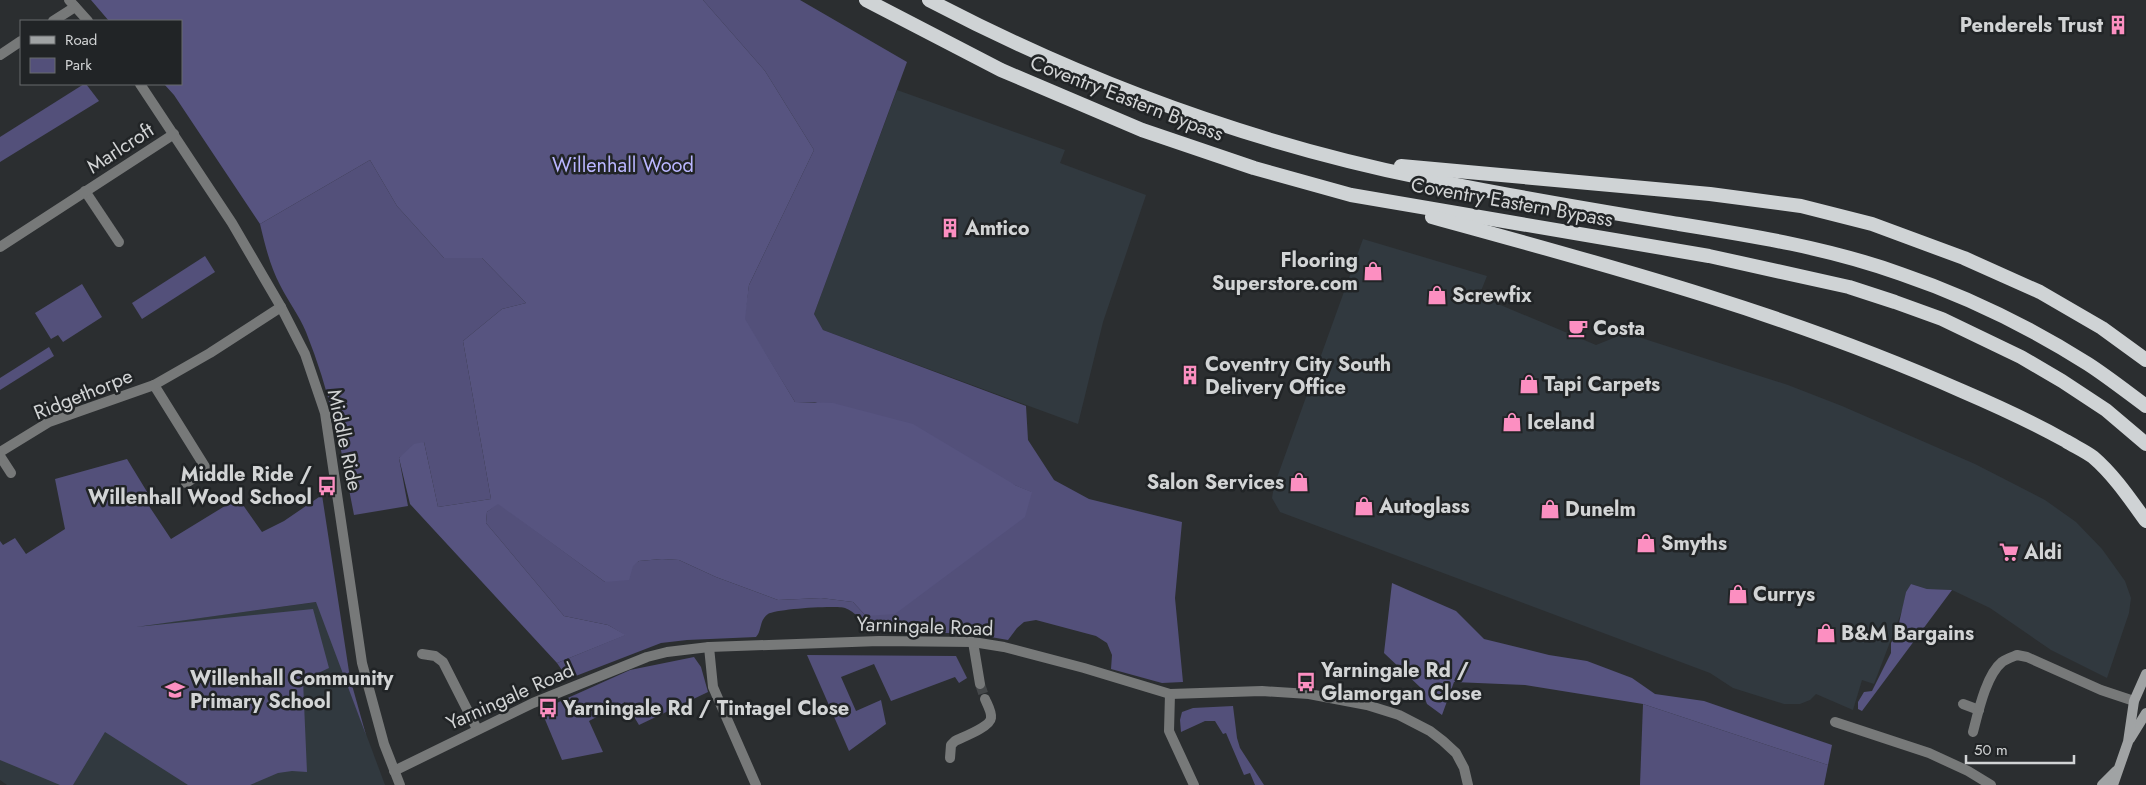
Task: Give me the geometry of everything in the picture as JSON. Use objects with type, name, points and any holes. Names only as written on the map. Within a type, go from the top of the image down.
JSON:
[{"type":"highway","name":"Coventry Eastern Bypass","points":[[866,0],[1001,70],[1142,130],[1254,168],[1352,195],[1709,256],[1849,287],[1942,319],[2021,357],[2062,381],[2106,410],[2146,444]]},
{"type":"highway","name":"Coventry Eastern Bypass","points":[[929,0],[988,31],[1129,92],[1298,149],[1420,178],[1775,240],[1842,256],[1902,274],[2024,327],[2089,365],[2146,406]]},
{"type":"highway","points":[[1353,162],[1710,194],[1801,206],[1872,224],[1973,262],[2040,292],[2102,328],[2146,360]]},
{"type":"highway","points":[[1352,195],[1621,269],[1779,320],[1932,378],[2027,419],[2092,457],[2113,477],[2146,521]]},
{"type":"main road","points":[[2128,742],[2134,701],[2146,674]]},
{"type":"main road","points":[[2113,785],[2128,742],[2146,713]]},
{"type":"main road","points":[[2102,785],[2118,769]]},
{"type":"street","points":[[54,20],[72,4],[87,20]]},
{"type":"street","points":[[0,54],[20,42]]},
{"type":"street","name":"Middle Ride","points":[[141,85],[232,223],[281,306],[305,354],[325,413],[362,663],[384,744],[400,785]]},
{"type":"street","name":"Marlcroft","points":[[0,247],[174,134]]},
{"type":"street","name":"Marlcroft","points":[[85,191],[119,242]]},
{"type":"street","name":"Ridgethorpe","points":[[0,452],[50,422],[154,384],[210,353],[281,306]]},
{"type":"street","name":"Ridgethorpe","points":[[154,384],[207,470],[186,483]]},
{"type":"street","points":[[0,456],[10,473]]},
{"type":"street","name":"Yarningale Road","points":[[394,771],[477,729],[539,701],[647,657],[668,652],[709,647],[842,641],[973,642],[1017,650],[1170,694],[1262,691],[1309,694],[1375,707],[1399,715],[1430,731],[1443,741],[1456,753],[1464,768],[1468,785]]},
{"type":"street","points":[[973,642],[980,684]]},
{"type":"street","points":[[709,647],[713,687],[756,785]]},
{"type":"street","points":[[422,654],[435,656],[443,662],[477,729]]},
{"type":"street","points":[[1973,732],[1979,710],[1995,670],[2001,663],[2017,655],[2028,657],[2101,690],[2134,701]]},
{"type":"street","points":[[1170,694],[1169,731],[1194,785]]},
{"type":"street","points":[[950,758],[951,745],[954,741],[985,726],[991,721],[992,715],[985,698]]},
{"type":"street","points":[[1962,704],[1979,710]]},
{"type":"street","points":[[1835,722],[1929,753],[1968,771],[1991,785]]},
{"type":"shaded area","points":[[897,90],[1065,150],[1060,163],[1146,195],[1103,322],[1078,424],[823,330],[814,314]]},
{"type":"shaded area","points":[[1363,239],[1487,276],[1479,296],[1596,345],[1626,333],[1788,385],[1842,406],[1975,464],[2045,500],[2076,522],[2102,549],[2125,581],[2131,598],[2129,613],[2107,678],[2051,650],[1990,608],[1952,590],[1927,589],[1911,584],[1906,592],[1903,608],[1874,684],[1862,680],[1853,710],[1816,694],[1810,700],[1800,704],[1784,704],[1733,688],[1710,673],[1280,512],[1272,498],[1274,486]]},
{"type":"shaded area","name":"Willenhall Community Primary School","points":[[317,602],[385,785],[7,785],[0,780],[0,645]]},
{"type":"green space","name":"Willenhall Wood","points":[[91,0],[703,0],[765,71],[814,150],[749,285],[745,319],[795,402],[833,403],[913,424],[1015,485],[1032,492],[1025,517],[895,614],[866,616],[853,602],[821,598],[778,600],[716,577],[679,560],[639,561],[633,566],[629,580],[605,582],[498,504],[487,512],[486,523],[564,616],[608,625],[626,635],[557,663],[410,504],[399,458],[414,444],[424,442],[438,507],[491,499],[463,341],[502,309],[526,303],[482,258],[444,258],[397,206],[370,160],[260,224],[174,95],[165,85],[182,85],[182,20],[108,20]]},
{"type":"green space","points":[[703,0],[800,0],[907,62],[814,314],[823,330],[1026,406],[1028,440],[1054,480],[1089,499],[1182,522],[1175,598],[1183,682],[1162,683],[1111,669],[1112,655],[1107,643],[1096,636],[1036,620],[1024,622],[1008,640],[973,634],[865,630],[855,614],[839,607],[773,612],[765,616],[756,637],[661,643],[568,679],[557,663],[625,635],[608,625],[564,616],[486,523],[487,512],[498,503],[605,582],[639,561],[679,560],[716,577],[778,600],[821,598],[853,602],[866,616],[1031,492],[815,402],[795,402],[744,319],[749,285],[814,150],[765,71]]},
{"type":"green space","points":[[82,85],[87,85],[99,101],[0,162],[0,137]]},
{"type":"green space","points":[[370,160],[397,206],[444,258],[482,258],[526,303],[502,309],[463,341],[491,499],[438,507],[424,442],[399,458],[408,506],[354,515],[340,445],[322,377],[303,326],[273,270],[260,224]]},
{"type":"green space","points":[[205,256],[215,272],[142,319],[132,303]]},
{"type":"green space","points":[[82,284],[102,317],[63,342],[58,335],[51,339],[35,313]]},
{"type":"green space","points":[[49,347],[54,356],[0,390],[0,378]]},
{"type":"green space","points":[[127,459],[149,495],[145,500],[171,539],[238,498],[262,532],[284,521],[322,495],[350,678],[366,735],[316,602],[136,627],[313,609],[329,668],[303,680],[307,772],[292,771],[278,773],[250,785],[188,785],[105,732],[73,785],[60,785],[0,760],[0,541],[3,545],[15,538],[26,554],[65,529],[55,479]]},
{"type":"green space","points":[[1392,583],[1456,611],[1484,639],[1549,655],[1587,661],[1632,678],[1655,694],[1704,701],[1832,745],[1828,765],[1643,704],[1525,685],[1454,682],[1442,715],[1427,704],[1421,688],[1384,653]]},
{"type":"green space","points":[[1911,584],[1927,589],[1952,590],[1862,711],[1858,709],[1858,702],[1864,692],[1872,691],[1891,653],[1891,643],[1897,632],[1906,592]]},
{"type":"green space","points":[[807,655],[956,656],[967,678],[959,683],[955,677],[891,701],[874,664],[841,677],[856,711],[881,700],[886,724],[849,751]]},
{"type":"green space","points":[[694,657],[701,667],[708,692],[639,725],[625,702],[589,721],[603,752],[562,760],[541,710],[630,670]]},
{"type":"green space","points":[[1643,704],[1828,765],[1824,785],[1640,785]]},
{"type":"green space","points":[[1233,706],[1240,748],[1264,785],[1255,785],[1250,773],[1244,775],[1226,733],[1223,734],[1215,721],[1205,721],[1181,732],[1180,720],[1182,712],[1193,708]]},
{"type":"tunnel","points":[[980,684],[985,699]]},
{"type":"place","name":"Penderels Trust","points":[[2118,25]]},
{"type":"place","name":"Amtico","points":[[950,228]]},
{"type":"place","name":"Flooring Superstore.com","points":[[1373,271]]},
{"type":"place","name":"Screwfix","points":[[1437,295]]},
{"type":"place","name":"Costa","points":[[1578,328]]},
{"type":"place","name":"Coventry City South Delivery Office","points":[[1190,375]]},
{"type":"place","name":"Tapi Carpets","points":[[1529,384]]},
{"type":"place","name":"Iceland","points":[[1512,422]]},
{"type":"place","name":"Salon Services","points":[[1299,482]]},
{"type":"place","name":"Middle Ride / Willenhall Wood School","points":[[327,486]]},
{"type":"place","name":"Autoglass","points":[[1364,506]]},
{"type":"place","name":"Dunelm","points":[[1550,509]]},
{"type":"place","name":"Smyths","points":[[1646,543]]},
{"type":"place","name":"Aldi","points":[[2009,552]]},
{"type":"place","name":"Currys","points":[[1738,594]]},
{"type":"place","name":"B&M Bargains","points":[[1826,633]]},
{"type":"place","name":"Yarningale Rd / Glamorgan Close","points":[[1306,682]]},
{"type":"place","name":"Willenhall Community Primary School","points":[[175,690]]},
{"type":"place","name":"Yarningale Rd / Tintagel Close","points":[[548,708]]}]
